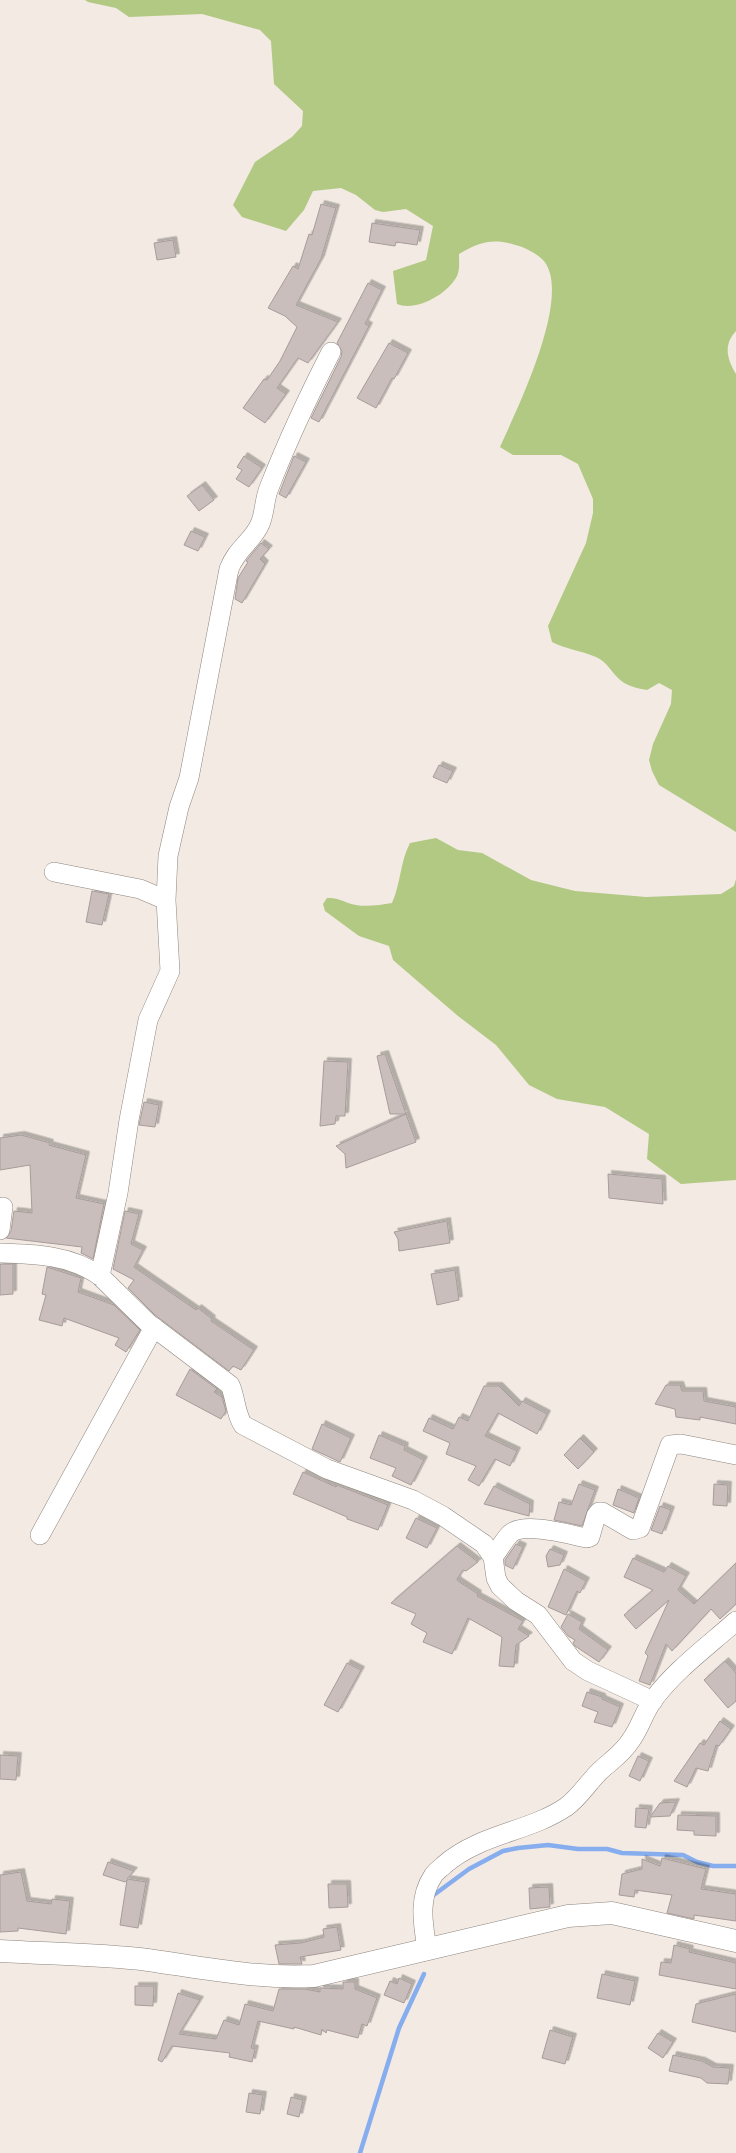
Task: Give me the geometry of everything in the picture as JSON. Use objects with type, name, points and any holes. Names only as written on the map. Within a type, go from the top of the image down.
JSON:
[{"type":"street","points":[[100,1276],[118,1194],[129,1120],[148,1020],[170,972],[166,900],[168,856],[179,808],[189,778],[229,569],[239,549],[257,530],[261,522],[268,490],[306,401],[331,352]]},
{"type":"street","points":[[54,872],[140,889],[166,900]]},
{"type":"street","points":[[0,1230],[3,1207]]},
{"type":"street","points":[[0,1252],[59,1258],[82,1265],[100,1276],[123,1300],[154,1328],[230,1385],[234,1395],[237,1416],[243,1425],[327,1469],[419,1504],[443,1516],[484,1544],[493,1557],[496,1578],[500,1586],[538,1616],[573,1661],[588,1672],[653,1701]]},
{"type":"street","points":[[40,1535],[154,1328]]},
{"type":"street","points":[[493,1557],[511,1533],[522,1529],[536,1529],[587,1538],[590,1537],[596,1516],[599,1512],[602,1512],[633,1530],[640,1528],[670,1445],[681,1444],[736,1455]]},
{"type":"street","points":[[434,1947],[423,1924],[423,1902],[425,1890],[433,1875],[453,1857],[483,1841],[554,1814],[566,1806],[602,1769],[620,1754],[632,1740],[653,1701],[683,1667],[736,1621]]},
{"type":"street","points":[[0,1951],[129,1958],[206,1970],[281,1977],[314,1976],[568,1916],[593,1913],[612,1913],[736,1941]]},
{"type":"green space","points":[[85,0],[736,0],[736,331],[729,342],[728,352],[730,363],[736,374],[736,832],[659,785],[652,771],[649,760],[653,744],[671,704],[672,690],[659,683],[647,690],[631,686],[621,681],[600,659],[552,642],[548,626],[586,543],[593,513],[593,499],[578,464],[561,455],[513,455],[500,447],[529,381],[547,325],[552,298],[551,276],[543,260],[530,251],[513,244],[504,242],[482,243],[459,254],[457,276],[453,283],[439,295],[431,300],[413,306],[405,306],[397,304],[393,271],[426,260],[433,226],[406,209],[383,212],[375,210],[356,195],[341,188],[313,191],[304,210],[286,231],[242,217],[233,205],[255,162],[292,137],[302,126],[303,111],[274,84],[271,41],[260,30],[202,14],[129,17],[116,8]]},
{"type":"green space","points":[[436,838],[458,850],[482,853],[531,880],[575,891],[646,897],[721,894],[734,886],[736,879],[736,1180],[681,1184],[647,1159],[649,1134],[605,1107],[557,1099],[529,1085],[496,1045],[458,1016],[393,960],[389,946],[359,936],[325,911],[323,904],[327,898],[335,898],[360,906],[374,906],[392,903],[404,858],[410,843]]},
{"type":"building","points":[[321,204],[336,208],[321,259],[296,305],[338,322],[308,363],[298,358],[277,388],[286,394],[265,423],[243,408],[264,379],[267,380],[280,361],[297,327],[285,316],[268,308],[293,266],[298,269],[309,234],[312,235]]},
{"type":"building","points":[[372,223],[420,230],[417,245],[396,242],[395,246],[369,242]]},
{"type":"building","points":[[173,240],[176,257],[157,260],[154,243]]},
{"type":"building","points":[[368,283],[382,290],[365,324],[369,326],[319,422],[311,418],[341,357],[342,351],[337,343]]},
{"type":"building","points":[[389,343],[408,353],[394,379],[392,378],[376,408],[357,398]]},
{"type":"building","points":[[244,456],[262,468],[249,487],[236,479],[242,470],[237,467]]},
{"type":"building","points":[[294,456],[306,462],[286,498],[279,494]]},
{"type":"building","points":[[202,485],[214,500],[199,511],[187,496]]},
{"type":"building","points":[[191,531],[205,537],[198,551],[184,545]]},
{"type":"building","points":[[261,543],[269,549],[260,559],[265,564],[242,603],[235,599],[238,578],[248,562],[246,561]]},
{"type":"building","points":[[439,765],[453,771],[447,783],[433,777]]},
{"type":"building","points":[[92,891],[109,894],[102,925],[86,922]]},
{"type":"building","points":[[385,1054],[406,1114],[390,1114],[377,1056]]},
{"type":"building","points":[[324,1061],[348,1062],[345,1116],[336,1116],[335,1124],[320,1126]]},
{"type":"building","points":[[144,1102],[159,1105],[155,1127],[139,1125]]},
{"type":"building","points":[[406,1114],[416,1142],[346,1168],[345,1154],[336,1146]]},
{"type":"building","points":[[21,1135],[50,1143],[49,1145],[86,1155],[76,1198],[104,1204],[93,1259],[81,1253],[82,1247],[6,1238],[11,1231],[14,1211],[32,1213],[30,1165],[0,1170],[0,1138]]},
{"type":"building","points":[[608,1174],[662,1179],[663,1204],[609,1198]]},
{"type":"building","points":[[125,1211],[139,1214],[131,1244],[143,1250],[134,1267],[196,1310],[198,1308],[212,1319],[211,1321],[254,1350],[241,1370],[233,1366],[229,1371],[155,1315],[128,1288],[134,1280],[113,1269]]},
{"type":"building","points":[[447,1221],[450,1243],[399,1251],[398,1239],[394,1232]]},
{"type":"building","points":[[0,1264],[13,1264],[13,1294],[0,1295]]},
{"type":"building","points":[[47,1267],[81,1278],[78,1292],[114,1305],[140,1330],[126,1352],[115,1345],[119,1338],[64,1318],[62,1326],[39,1320],[46,1295],[42,1294]]},
{"type":"building","points":[[455,1270],[459,1300],[437,1305],[431,1274]]},
{"type":"building","points":[[190,1369],[217,1389],[214,1392],[222,1397],[226,1411],[221,1419],[176,1395]]},
{"type":"building","points":[[666,1385],[680,1385],[682,1391],[703,1391],[704,1401],[736,1407],[736,1424],[700,1417],[700,1420],[676,1417],[675,1409],[655,1404]]},
{"type":"building","points":[[484,1386],[499,1386],[519,1406],[522,1401],[547,1414],[537,1434],[498,1413],[485,1436],[517,1451],[510,1466],[495,1459],[479,1486],[468,1480],[476,1466],[446,1454],[450,1443],[423,1431],[429,1418],[453,1429],[459,1417],[468,1421]]},
{"type":"building","points":[[322,1424],[351,1438],[340,1462],[312,1449]]},
{"type":"building","points":[[379,1435],[405,1446],[404,1450],[424,1460],[411,1485],[392,1476],[396,1468],[370,1458]]},
{"type":"building","points":[[580,1438],[594,1452],[578,1469],[564,1455]]},
{"type":"building","points":[[303,1472],[336,1487],[337,1485],[388,1505],[378,1530],[347,1519],[347,1517],[293,1494]]},
{"type":"building","points":[[579,1484],[595,1490],[582,1526],[554,1520],[559,1502],[571,1505]]},
{"type":"building","points":[[714,1484],[728,1485],[727,1506],[713,1505]]},
{"type":"building","points":[[494,1486],[530,1504],[529,1516],[484,1504]]},
{"type":"building","points":[[618,1489],[639,1498],[634,1513],[613,1505]]},
{"type":"building","points":[[660,1506],[671,1510],[662,1534],[651,1530]]},
{"type":"building","points":[[416,1518],[437,1528],[427,1548],[406,1538]]},
{"type":"building","points":[[516,1544],[523,1547],[513,1569],[505,1565],[505,1560]]},
{"type":"building","points":[[457,1546],[478,1562],[466,1571],[463,1570],[457,1579],[458,1581],[478,1594],[477,1596],[523,1621],[518,1629],[529,1636],[516,1645],[514,1667],[499,1666],[502,1637],[468,1618],[452,1654],[423,1642],[427,1633],[411,1624],[416,1614],[391,1603]]},
{"type":"building","points":[[550,1549],[564,1555],[560,1565],[548,1567],[546,1556]]},
{"type":"building","points":[[633,1558],[664,1572],[668,1566],[686,1576],[678,1590],[694,1604],[736,1563],[736,1604],[720,1619],[711,1609],[672,1651],[666,1644],[650,1685],[639,1681],[648,1656],[645,1653],[669,1600],[636,1629],[624,1615],[653,1590],[624,1577]]},
{"type":"building","points":[[564,1569],[586,1581],[580,1593],[577,1591],[566,1615],[548,1607]]},
{"type":"building","points":[[568,1614],[582,1622],[579,1629],[608,1650],[599,1662],[575,1646],[573,1643],[575,1640],[568,1636],[561,1627]]},
{"type":"building","points":[[725,1661],[736,1673],[736,1701],[728,1708],[704,1680]]},
{"type":"building","points":[[347,1663],[361,1670],[338,1712],[324,1705]]},
{"type":"building","points":[[587,1692],[602,1697],[602,1699],[620,1707],[612,1727],[594,1722],[598,1712],[582,1706]]},
{"type":"building","points":[[720,1721],[731,1729],[719,1746],[716,1745],[708,1771],[696,1768],[687,1787],[674,1781],[700,1743],[704,1745]]},
{"type":"building","points":[[0,1755],[18,1756],[16,1780],[0,1779]]},
{"type":"building","points":[[638,1756],[649,1761],[640,1781],[629,1776]]},
{"type":"building","points":[[676,1802],[670,1816],[650,1817],[660,1803]]},
{"type":"building","points":[[636,1808],[649,1809],[646,1828],[635,1827]]},
{"type":"building","points":[[678,1815],[716,1816],[716,1836],[694,1835],[694,1831],[677,1830]]},
{"type":"building","points":[[662,1858],[706,1869],[701,1889],[736,1894],[736,1921],[694,1915],[694,1919],[667,1913],[672,1895],[635,1890],[634,1897],[619,1895],[622,1874],[642,1869],[642,1859],[660,1866]]},
{"type":"building","points":[[108,1862],[134,1871],[127,1879],[146,1882],[138,1928],[120,1925],[127,1880],[125,1882],[103,1875]]},
{"type":"building","points":[[21,1872],[27,1901],[51,1904],[52,1899],[70,1901],[66,1934],[18,1928],[18,1931],[0,1932],[0,1875]]},
{"type":"building","points":[[328,1884],[347,1884],[348,1907],[329,1908]]},
{"type":"building","points":[[549,1887],[550,1907],[530,1909],[529,1888]]},
{"type":"building","points":[[337,1927],[341,1950],[300,1957],[302,1964],[279,1964],[275,1945],[301,1943],[324,1937],[323,1929]]},
{"type":"building","points":[[674,1945],[690,1949],[689,1952],[736,1963],[736,1989],[659,1975],[661,1962],[671,1963]]},
{"type":"building","points":[[602,1974],[635,1981],[630,2005],[597,1998]]},
{"type":"building","points":[[399,1978],[412,1984],[404,2003],[384,1995],[390,1981],[397,1984]]},
{"type":"building","points":[[343,1982],[355,1982],[355,1989],[377,1998],[367,2026],[362,2024],[358,2038],[327,2030],[326,2033],[322,2029],[321,2035],[294,2027],[294,2029],[258,2021],[251,2048],[255,2049],[252,2062],[229,2057],[230,2053],[172,2046],[162,2062],[158,2060],[178,1993],[200,2000],[179,2034],[216,2039],[224,2020],[239,2025],[245,2004],[273,2011],[279,1989],[305,1989],[320,1992],[320,1988],[343,1989]]},
{"type":"building","points":[[135,1986],[154,1986],[153,2006],[135,2005]]},
{"type":"building","points":[[736,1994],[736,2032],[692,2022],[696,2004]]},
{"type":"building","points":[[550,2030],[573,2037],[565,2064],[542,2058]]},
{"type":"building","points":[[658,2033],[673,2042],[663,2058],[648,2048]]},
{"type":"building","points":[[673,2055],[702,2061],[713,2067],[730,2068],[728,2084],[707,2083],[701,2078],[669,2071]]},
{"type":"building","points":[[249,2093],[263,2095],[260,2114],[246,2112]]},
{"type":"building","points":[[291,2097],[303,2100],[299,2117],[287,2114]]},
{"type":"waterway","points":[[431,1897],[469,1869],[503,1851],[518,1848],[548,1845],[578,1849],[607,1849],[622,1853],[683,1855],[697,1862],[713,1866],[736,1866]]},
{"type":"waterway","points":[[360,2153],[399,2028],[424,1974]]}]
